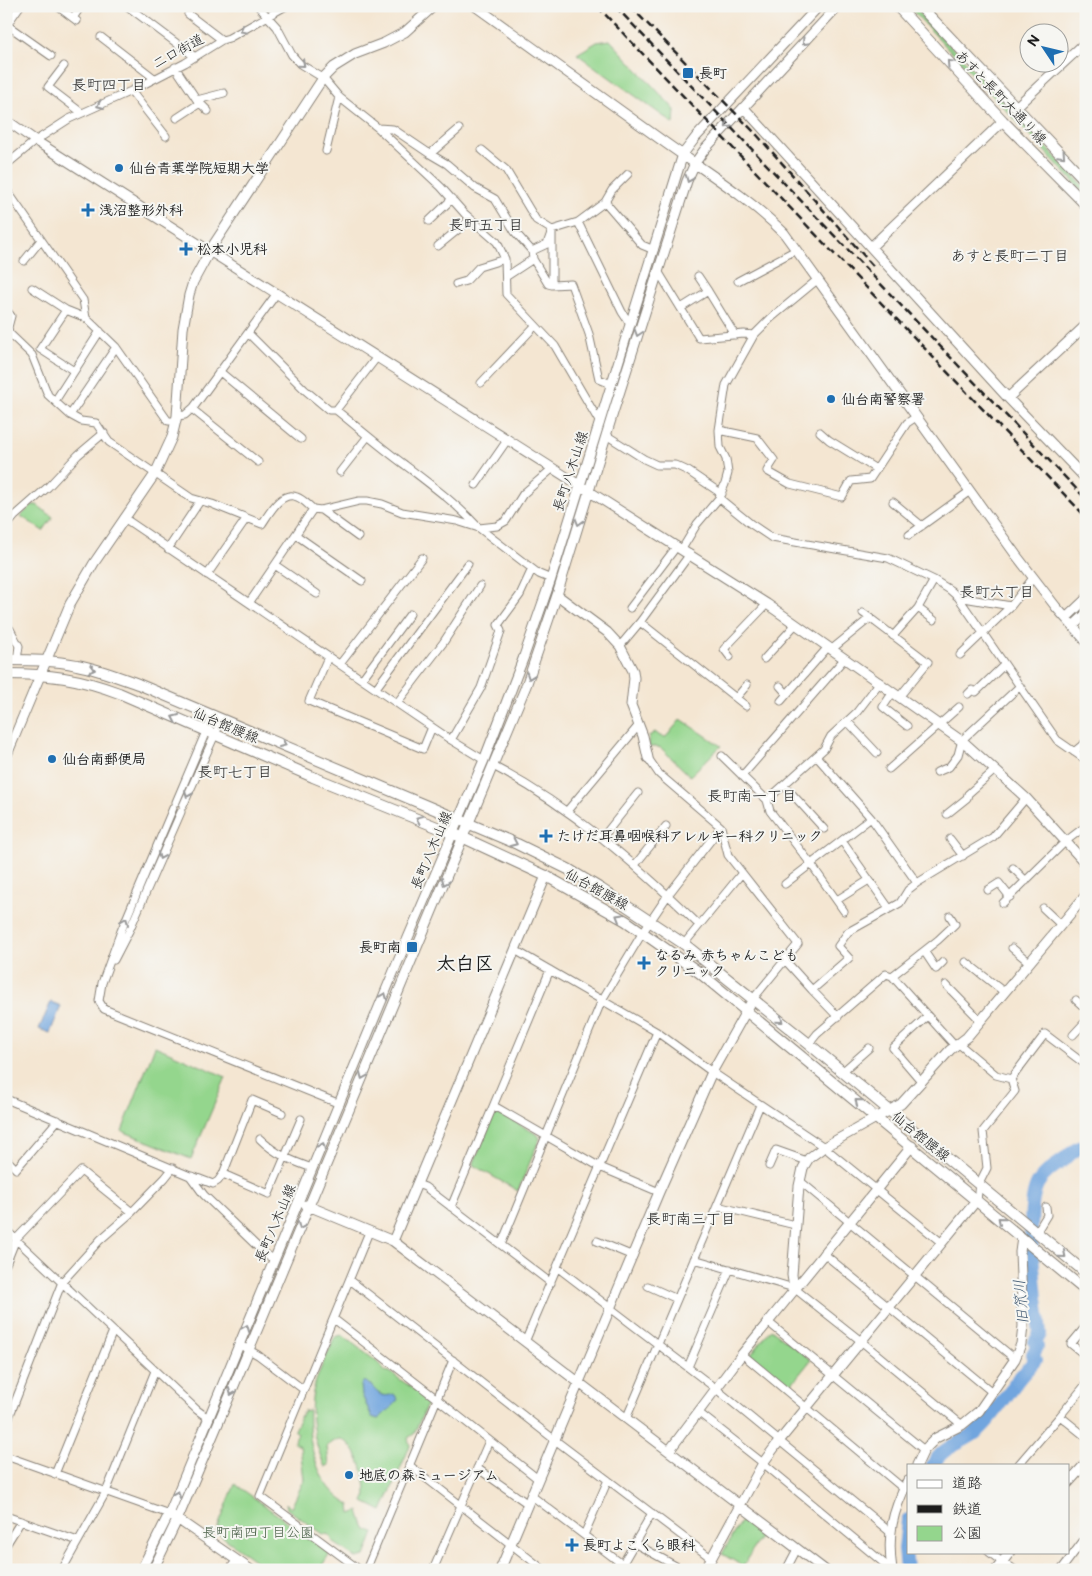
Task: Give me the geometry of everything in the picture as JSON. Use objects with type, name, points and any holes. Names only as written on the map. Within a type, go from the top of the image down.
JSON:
[{"type":"main road","name":"あすと長町大通り線","points":[[897,6],[1003,121],[1086,205]]},
{"type":"main road","name":"あすと長町大通り線","points":[[920,6],[1086,180]]},
{"type":"main road","name":"仙台館腰線","points":[[6,660],[46,661],[98,670],[217,717],[459,819],[568,869],[684,944],[809,1044],[1086,1274]]},
{"type":"main road","name":"仙台館腰線","points":[[6,674],[73,678],[94,684],[453,833],[546,876],[643,932],[700,973],[1086,1291]]},
{"type":"street","points":[[20,6],[6,25],[51,56]]},
{"type":"street","points":[[57,6],[75,19],[81,6]]},
{"type":"street","points":[[127,6],[195,57]]},
{"type":"street","points":[[258,6],[277,27],[292,55],[300,64],[324,78],[339,97],[378,128],[497,242],[505,258],[506,294],[554,346],[600,424]]},
{"type":"street","name":"二口街道","points":[[6,165],[35,141],[82,113],[131,91],[286,6]]},
{"type":"street","points":[[6,757],[75,595],[124,518],[155,474],[166,453],[177,418],[186,308],[193,282],[209,251],[324,78],[334,67],[356,54],[405,32],[434,6]]},
{"type":"street","points":[[475,6],[764,213],[796,250],[1033,578],[1086,641]]},
{"type":"street","name":"長町八木山線","points":[[141,1570],[168,1514],[240,1345],[312,1168],[484,760],[551,579],[683,154],[819,6]]},
{"type":"street","points":[[153,1570],[178,1518],[470,824],[526,686],[557,595],[588,491],[687,181],[695,163],[715,138],[838,6]]},
{"type":"street","points":[[188,14],[222,40]]},
{"type":"street","points":[[101,37],[154,78]]},
{"type":"street","points":[[1016,107],[1086,42]]},
{"type":"street","points":[[64,66],[48,87],[82,113]]},
{"type":"street","points":[[175,67],[198,101],[208,111]]},
{"type":"street","points":[[131,91],[166,136]]},
{"type":"street","points":[[177,118],[198,101],[224,92]]},
{"type":"street","points":[[326,151],[339,97]]},
{"type":"street","points":[[744,108],[1008,398],[1086,479]]},
{"type":"street","points":[[6,120],[35,141],[588,491],[680,547],[767,604],[962,740],[1026,798],[1066,841],[1084,857]]},
{"type":"street","points":[[871,247],[1003,121]]},
{"type":"street","points":[[378,128],[394,130],[447,164],[475,188],[496,199],[515,232],[533,255],[548,284],[571,284],[589,334],[599,379],[612,384]]},
{"type":"street","points":[[430,154],[459,129]]},
{"type":"street","points":[[482,150],[506,170],[536,220],[552,230],[578,222],[605,202],[612,190],[628,174]]},
{"type":"street","points":[[6,189],[83,300],[86,318]]},
{"type":"street","points":[[428,221],[452,199]]},
{"type":"street","points":[[605,202],[642,245],[654,250]]},
{"type":"street","points":[[438,246],[471,219]]},
{"type":"street","points":[[578,222],[622,312],[630,324]]},
{"type":"street","points":[[506,276],[547,244],[552,230]]},
{"type":"street","points":[[552,230],[552,285]]},
{"type":"street","points":[[24,261],[41,240]]},
{"type":"street","points":[[738,281],[796,250]]},
{"type":"street","points":[[456,284],[466,281],[479,268],[505,258]]},
{"type":"street","points":[[658,271],[699,338],[754,335]]},
{"type":"street","points":[[698,276],[736,335]]},
{"type":"street","points":[[630,608],[720,496],[728,473],[726,459],[720,447],[719,430],[726,385],[754,335],[817,280]]},
{"type":"street","points":[[32,288],[66,310],[86,318],[100,331],[116,347],[168,421],[185,415],[192,409],[277,293]]},
{"type":"street","points":[[681,308],[708,291]]},
{"type":"street","points":[[6,310],[11,316],[8,327],[9,334],[32,355],[48,395],[70,415],[81,421],[96,423],[109,442],[191,498],[262,524],[280,500],[290,496],[297,497],[313,508],[321,510],[358,537]]},
{"type":"street","points":[[66,310],[40,348],[74,371]]},
{"type":"street","points":[[1008,398],[1086,325]]},
{"type":"street","points":[[481,383],[535,326]]},
{"type":"street","points":[[54,401],[100,331]]},
{"type":"street","points":[[248,333],[305,390],[329,410],[336,410],[433,485],[479,528],[539,574],[551,579]]},
{"type":"street","points":[[70,415],[116,347]]},
{"type":"street","points":[[336,410],[377,357]]},
{"type":"street","points":[[219,371],[301,439]]},
{"type":"street","points":[[192,409],[258,462]]},
{"type":"street","points":[[719,430],[756,438],[774,460],[767,471],[790,484],[842,497],[851,482],[870,479],[907,423],[916,417]]},
{"type":"street","points":[[820,432],[829,440],[876,469]]},
{"type":"street","points":[[6,527],[78,455],[104,433]]},
{"type":"street","points":[[606,435],[656,465],[675,465],[688,471],[751,524],[772,538],[888,558],[934,580],[950,590],[958,597],[1057,740],[1086,760]]},
{"type":"street","points":[[340,472],[368,436]]},
{"type":"street","points":[[476,485],[508,439]]},
{"type":"street","points":[[321,510],[359,501],[367,501],[382,504],[402,512],[457,521],[479,528],[497,526],[506,521],[523,494],[553,468]]},
{"type":"street","points":[[909,535],[970,491]]},
{"type":"street","points":[[168,549],[200,501]]},
{"type":"street","points":[[893,502],[922,526]]},
{"type":"street","points":[[249,603],[313,508]]},
{"type":"street","points":[[124,518],[207,576],[451,740],[484,760]]},
{"type":"street","points":[[207,576],[246,519]]},
{"type":"street","points":[[296,535],[362,581]]},
{"type":"street","points":[[620,646],[690,554]]},
{"type":"street","points":[[340,664],[422,558]]},
{"type":"street","points":[[376,688],[468,564]]},
{"type":"street","points":[[276,565],[318,594]]},
{"type":"street","points":[[451,740],[481,688],[501,631],[498,626],[520,595],[532,569]]},
{"type":"street","points":[[960,656],[982,632],[1011,606],[1033,578]]},
{"type":"street","points":[[893,636],[918,608],[934,580]]},
{"type":"street","points":[[397,703],[443,643],[480,586]]},
{"type":"street","points":[[500,1570],[659,1192],[712,1072],[753,999],[798,944],[728,855],[721,827],[660,774],[648,758],[630,701],[633,686],[632,671],[620,646],[607,632],[557,595]]},
{"type":"street","points":[[958,597],[1011,606]]},
{"type":"street","points":[[1066,618],[1086,599]]},
{"type":"street","points":[[730,657],[724,650],[767,604]]},
{"type":"street","points":[[918,608],[934,620]]},
{"type":"street","points":[[863,613],[928,662],[883,707],[907,726]]},
{"type":"street","points":[[362,679],[410,614]]},
{"type":"street","points":[[1073,626],[1086,614]]},
{"type":"street","points":[[781,701],[830,648],[870,618]]},
{"type":"street","points":[[640,622],[746,706]]},
{"type":"street","points":[[764,659],[796,624]]},
{"type":"street","points":[[6,628],[10,629],[19,646],[17,660]]},
{"type":"street","points":[[526,650],[537,654]]},
{"type":"street","points":[[328,657],[309,701],[423,749],[432,727]]},
{"type":"street","points":[[742,776],[845,658]]},
{"type":"street","points":[[968,694],[972,690],[976,692],[1004,665]]},
{"type":"street","points":[[767,800],[824,749],[831,736],[865,702],[880,682]]},
{"type":"street","points":[[736,698],[747,685]]},
{"type":"street","points":[[780,686],[787,694]]},
{"type":"street","points":[[937,772],[949,767],[954,761],[962,740],[1020,686]]},
{"type":"street","points":[[889,769],[959,708]]},
{"type":"street","points":[[217,717],[174,805],[121,930],[102,983],[99,1002],[104,1009],[340,1104]]},
{"type":"street","points":[[847,721],[877,753]]},
{"type":"street","points":[[567,811],[639,725]]},
{"type":"street","points":[[102,983],[129,931],[182,809],[210,733]]},
{"type":"street","points":[[1074,752],[1086,742]]},
{"type":"street","points":[[722,756],[767,800],[770,811],[844,911]]},
{"type":"street","points":[[816,756],[871,818],[918,883]]},
{"type":"street","points":[[492,766],[567,811],[635,865],[698,924]]},
{"type":"street","points":[[947,814],[995,770]]},
{"type":"street","points":[[784,785],[824,829]]},
{"type":"street","points":[[602,838],[638,792]]},
{"type":"street","points":[[812,990],[849,958],[838,946],[848,932],[889,908],[900,904],[908,890],[993,837],[1026,798]]},
{"type":"street","points":[[785,884],[871,818]]},
{"type":"street","points":[[635,865],[666,826]]},
{"type":"street","points":[[1003,903],[1066,841],[1086,826]]},
{"type":"street","points":[[501,1245],[602,1000],[650,921],[721,827]]},
{"type":"street","points":[[950,839],[963,856]]},
{"type":"street","points":[[842,841],[889,908]]},
{"type":"street","points":[[1014,868],[1026,881]]},
{"type":"street","points":[[684,944],[698,924],[742,873]]},
{"type":"street","points":[[394,1242],[546,876]]},
{"type":"street","points":[[837,900],[869,880]]},
{"type":"street","points":[[988,890],[999,883],[1010,897]]},
{"type":"street","points":[[794,1288],[792,1275],[800,1181],[802,1168],[807,1161],[813,1154],[824,1147],[901,1104],[981,1021],[1086,895]]},
{"type":"street","points":[[1043,908],[1061,925]]},
{"type":"street","points":[[892,976],[955,924],[950,916]]},
{"type":"street","points":[[1012,948],[1029,962]]},
{"type":"street","points":[[515,950],[658,1032],[712,1072],[824,1147],[942,1243]]},
{"type":"street","points":[[924,951],[936,969],[943,962]]},
{"type":"street","points":[[784,959],[838,1017]]},
{"type":"street","points":[[966,962],[1004,992]]},
{"type":"street","points":[[451,1207],[550,970]]},
{"type":"street","points":[[809,1044],[886,974],[892,976],[957,1045],[996,1075],[1010,1079]]},
{"type":"street","points":[[946,985],[981,1021]]},
{"type":"street","points":[[1076,1000],[1086,1008]]},
{"type":"street","points":[[922,1082],[893,1048],[928,1016]]},
{"type":"street","points":[[1073,1035],[1086,1021]]},
{"type":"street","points":[[525,1342],[658,1032]]},
{"type":"street","points":[[1010,1079],[1045,1034],[1086,1064]]},
{"type":"street","points":[[842,1072],[869,1048]]},
{"type":"street","points":[[704,1570],[763,1463],[977,1200],[979,1184],[987,1168],[983,1131],[1015,1091],[1010,1079]]},
{"type":"street","points":[[6,1099],[213,1184],[218,1181],[222,1174],[252,1100],[282,1113]]},
{"type":"street","points":[[626,1419],[760,1104]]},
{"type":"street","points":[[494,1106],[600,1167],[659,1192]]},
{"type":"street","points":[[222,1174],[269,1194],[301,1119]]},
{"type":"street","points":[[6,1160],[16,1169],[58,1120]]},
{"type":"street","points":[[260,1139],[284,1158],[312,1168]]},
{"type":"street","points":[[669,1451],[715,1388],[794,1288],[912,1146]]},
{"type":"street","points":[[769,1166],[776,1150],[807,1161]]},
{"type":"street","points":[[6,1425],[62,1282],[100,1240],[132,1212],[173,1168]]},
{"type":"street","points":[[6,1264],[16,1239],[81,1171],[132,1212]]},
{"type":"street","points":[[190,1176],[204,1195],[266,1255],[275,1259]]},
{"type":"street","points":[[800,1181],[1015,1359]]},
{"type":"street","points":[[417,1184],[425,1187],[551,1283]]},
{"type":"street","points":[[299,1202],[394,1242],[825,1570]]},
{"type":"street","points":[[717,1206],[796,1225]]},
{"type":"street","points":[[1039,1235],[1047,1215],[1046,1207]]},
{"type":"street","points":[[6,1230],[155,1371],[208,1418]]},
{"type":"street","points":[[360,1570],[260,1496],[369,1232]]},
{"type":"street","points":[[917,1464],[924,1450],[936,1438],[962,1425],[979,1411],[1015,1359],[1021,1344],[1023,1326],[1020,1252],[1023,1239]]},
{"type":"street","points":[[597,1242],[633,1256]]},
{"type":"street","points":[[823,1253],[992,1392]]},
{"type":"street","points":[[694,1259],[794,1288],[962,1425]]},
{"type":"street","points":[[558,1268],[715,1388],[890,1532]]},
{"type":"street","points":[[688,1367],[730,1269]]},
{"type":"street","points":[[350,1280],[711,1558]]},
{"type":"street","points":[[648,1286],[677,1299]]},
{"type":"street","points":[[334,1319],[538,1479]]},
{"type":"street","points":[[768,1322],[924,1450]]},
{"type":"street","points":[[1086,1326],[1071,1344],[1086,1356]]},
{"type":"street","points":[[55,1474],[113,1331]]},
{"type":"street","points":[[240,1345],[249,1349],[304,1390]]},
{"type":"street","points":[[742,1354],[806,1408],[906,1485],[893,1518],[890,1532],[889,1550],[892,1570]]},
{"type":"street","points":[[366,1570],[453,1360]]},
{"type":"street","points":[[62,1570],[106,1492],[155,1371]]},
{"type":"street","points":[[1019,1464],[1086,1384]]},
{"type":"street","points":[[698,1412],[763,1463],[892,1570]]},
{"type":"street","points":[[1060,1416],[1086,1437]]},
{"type":"street","points":[[433,1570],[489,1441]]},
{"type":"street","points":[[6,1456],[178,1518],[251,1570]]},
{"type":"street","points":[[1070,1481],[1086,1463]]},
{"type":"street","points":[[409,1466],[544,1570]]},
{"type":"street","points":[[477,1468],[584,1535],[620,1567],[652,1513]]},
{"type":"street","points":[[584,1535],[608,1480]]},
{"type":"street","points":[[6,1516],[78,1541]]},
{"type":"street","points":[[6,1545],[22,1522]]},
{"type":"street","points":[[1061,1570],[1086,1537]]},
{"type":"street","points":[[634,1543],[683,1570]]},
{"type":"street","points":[[786,1570],[797,1548]]},
{"type":"street","points":[[992,1554],[1013,1570]]},
{"type":"street","points":[[996,1570],[1008,1554]]},
{"type":"street","points":[[229,1570],[237,1560]]},
{"type":"green space","points":[[908,6],[913,6],[1086,189],[1086,195]]},
{"type":"green space","points":[[610,40],[675,110],[674,124],[577,54],[597,42]]},
{"type":"green space","points":[[32,505],[37,505],[53,517],[43,531],[21,516]]},
{"type":"green space","points":[[681,719],[721,746],[690,776],[661,748],[649,747],[649,736],[655,732],[660,736],[666,737]]},
{"type":"green space","points":[[155,1046],[226,1077],[191,1159],[122,1131]]},
{"type":"green space","points":[[498,1112],[540,1138],[518,1191],[473,1165],[494,1114]]},
{"type":"green space","points":[[771,1329],[811,1360],[789,1387],[750,1356]]},
{"type":"green space","points":[[342,1335],[381,1365],[384,1371],[390,1372],[427,1399],[428,1402],[414,1434],[408,1438],[410,1446],[382,1511],[364,1502],[366,1487],[362,1467],[358,1457],[347,1442],[339,1439],[327,1446],[329,1465],[325,1467],[315,1440],[311,1411],[313,1392],[319,1372],[335,1337]],"holes":[[[370,1384],[376,1392],[386,1397],[383,1415],[378,1419],[372,1417],[362,1395]]]},
{"type":"green space","points":[[309,1410],[310,1437],[322,1477],[339,1497],[350,1505],[351,1514],[359,1511],[365,1529],[374,1533],[365,1556],[356,1558],[333,1542],[330,1535],[323,1534],[287,1509],[286,1503],[291,1508],[304,1480],[300,1446],[294,1443],[298,1433],[294,1430],[303,1411]]},
{"type":"green space","name":"長町南四丁目公園","points":[[235,1484],[330,1553],[319,1570],[268,1570],[216,1532]]},
{"type":"green space","points":[[747,1520],[763,1532],[743,1566],[722,1554],[740,1522]]},
{"type":"water","points":[[51,1002],[61,1006],[50,1033],[39,1029]]},
{"type":"water","points":[[364,1381],[380,1394],[394,1394],[398,1399],[378,1419],[372,1417],[362,1395],[361,1385]]},
{"type":"waterway","name":"旧笊川","points":[[934,1464],[948,1448],[973,1435],[984,1425],[1035,1360],[1033,1354],[1037,1347],[1035,1342],[1040,1334],[1031,1233],[1034,1195],[1038,1183],[1047,1173],[1074,1151],[1086,1145]]},
{"type":"waterway","name":"旧笊川","points":[[907,1530],[905,1549],[907,1570]]},
{"type":"railway","points":[[597,6],[1086,517]]},
{"type":"railway","points":[[615,6],[1086,499]]},
{"type":"railway","points":[[630,6],[757,135],[874,267]]},
{"type":"place","name":"長町","points":[[688,73]]},
{"type":"place","name":"仙台青葉学院短期大学","points":[[119,168]]},
{"type":"place","name":"浅沼整形外科","points":[[88,210]]},
{"type":"place","name":"松本小児科","points":[[186,249]]},
{"type":"place","name":"仙台南警察署","points":[[831,399]]},
{"type":"place","name":"仙台南郵便局","points":[[52,759]]},
{"type":"place","name":"たけだ耳鼻咽喉科アレルギー科クリニック","points":[[546,836]]},
{"type":"place","name":"長町南","points":[[412,947]]},
{"type":"place","name":"なるみ 赤ちゃんこども クリニック","points":[[644,963]]},
{"type":"place","name":"地底の森ミュージアム","points":[[349,1475]]},
{"type":"place","name":"長町よこくら眼科","points":[[572,1545]]},
{"type":"district","name":"長町四丁目","points":[[109,85]]},
{"type":"district","name":"長町五丁目","points":[[486,225]]},
{"type":"district","name":"あすと長町二丁目","points":[[1010,256]]},
{"type":"district","name":"長町六丁目","points":[[997,592]]},
{"type":"district","name":"長町七丁目","points":[[235,772]]},
{"type":"district","name":"長町南一丁目","points":[[752,796]]},
{"type":"district","name":"太白区","points":[[465,963]]},
{"type":"district","name":"長町南三丁目","points":[[691,1219]]}]
